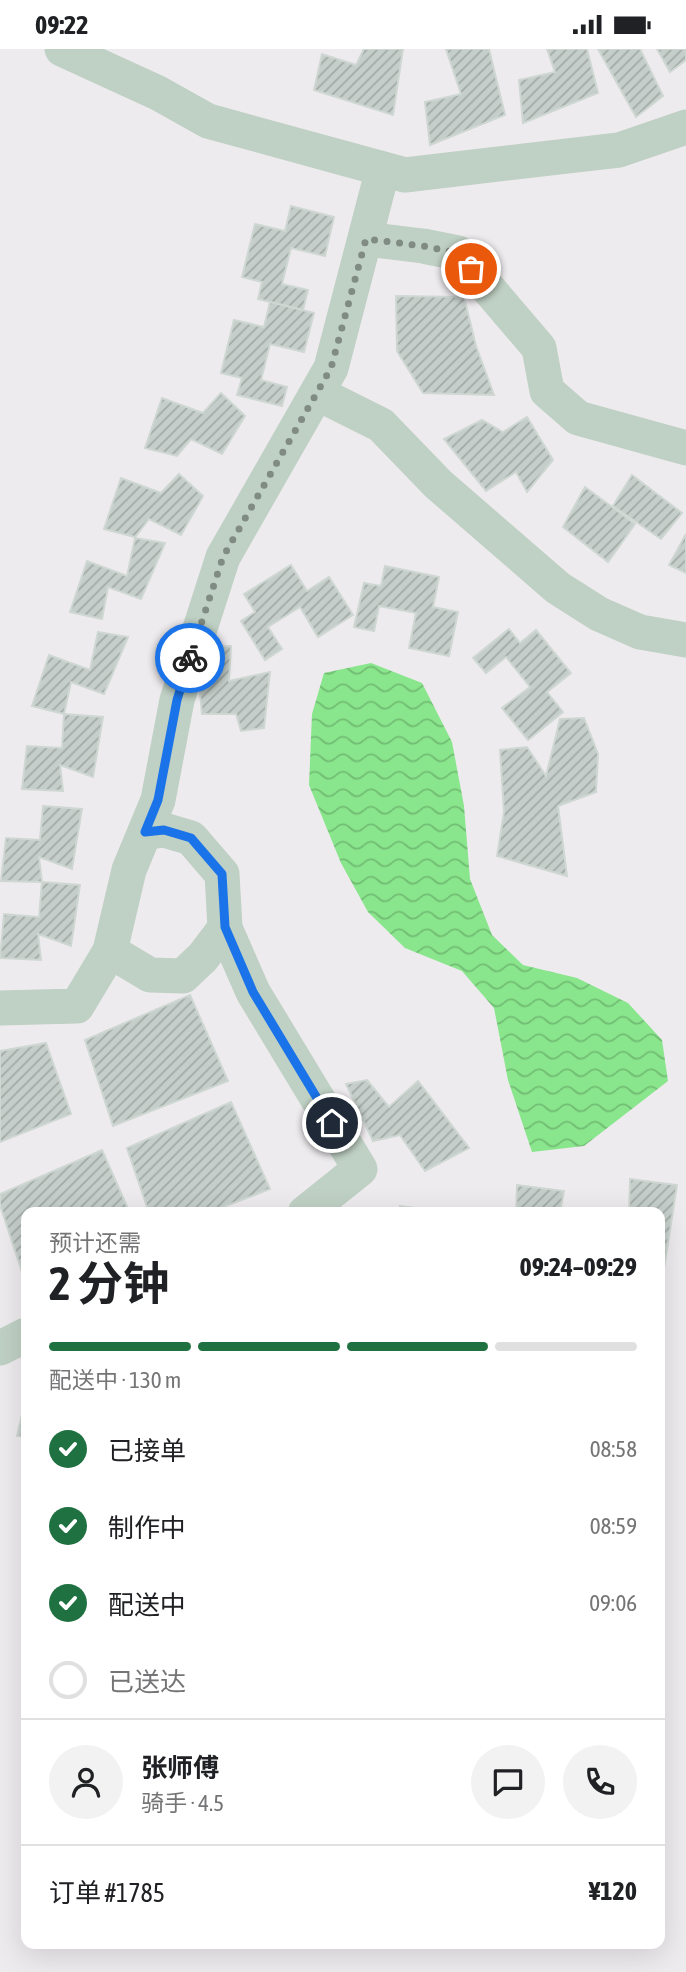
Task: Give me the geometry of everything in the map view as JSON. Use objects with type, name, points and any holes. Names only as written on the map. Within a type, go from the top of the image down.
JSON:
[{"type":"street","points":[[62,49],[158,93],[208,121],[405,175],[619,150],[686,127]]},
{"type":"street","points":[[0,1008],[76,1006],[110,951],[129,870],[158,800],[177,700],[223,557],[331,368],[383,169]]},
{"type":"street","points":[[366,239],[458,253],[538,348],[547,391],[578,418],[686,448]]},
{"type":"street","points":[[317,393],[381,425],[438,484],[558,587],[599,614],[640,632],[686,640]]},
{"type":"street","points":[[145,832],[164,830],[191,838],[222,874],[225,927],[253,992],[360,1169],[312,1207]]},
{"type":"street","points":[[110,951],[150,975],[183,975],[203,957],[225,927]]},
{"type":"street","points":[[0,1348],[21,1338]]},
{"type":"water","points":[[371,663],[422,683],[452,742],[464,806],[470,879],[492,935],[523,965],[577,978],[628,1003],[662,1040],[668,1081],[584,1146],[532,1152],[508,1080],[494,1008],[462,971],[405,948],[368,912],[341,863],[309,785],[312,714],[324,673]]},
{"type":"building","points":[[364,49],[403,49],[393,115],[314,90],[322,54],[356,65]]},
{"type":"building","points":[[446,49],[489,49],[505,115],[430,145],[425,102],[461,94]]},
{"type":"building","points":[[547,49],[587,49],[598,93],[523,123],[519,80],[555,72]]},
{"type":"building","points":[[598,49],[640,49],[663,96],[636,117]]},
{"type":"building","points":[[657,49],[686,49],[686,60],[670,72]]},
{"type":"building","points":[[291,206],[334,217],[325,256],[291,248],[282,284],[308,290],[303,310],[258,299],[262,282],[242,277],[255,224],[285,231]]},
{"type":"building","points":[[396,296],[464,297],[476,346],[494,395],[423,393],[397,351]]},
{"type":"building","points":[[270,302],[314,313],[304,352],[270,344],[261,380],[287,387],[282,406],[237,395],[242,378],[221,373],[234,320],[264,327]]},
{"type":"building","points":[[221,393],[245,416],[222,454],[191,439],[177,456],[145,448],[162,398],[203,413]]},
{"type":"building","points":[[527,417],[553,460],[527,492],[516,472],[486,491],[444,439],[482,420],[503,432]]},
{"type":"building","points":[[179,474],[203,496],[181,535],[149,519],[135,537],[104,529],[121,478],[161,493]]},
{"type":"building","points":[[632,475],[682,513],[661,539],[613,506]]},
{"type":"building","points":[[585,487],[635,524],[608,562],[563,527]]},
{"type":"building","points":[[686,534],[686,573],[669,565]]},
{"type":"building","points":[[135,538],[165,543],[141,599],[108,587],[102,619],[70,612],[87,561],[127,576]]},
{"type":"building","points":[[291,565],[307,591],[329,577],[353,615],[318,637],[300,607],[268,627],[282,649],[265,660],[241,621],[255,612],[244,594]]},
{"type":"building","points":[[385,566],[439,577],[433,607],[458,612],[449,656],[409,648],[416,613],[379,606],[374,631],[354,627],[364,583],[381,586]]},
{"type":"building","points":[[509,629],[520,643],[536,630],[571,673],[547,692],[563,712],[528,740],[502,708],[530,687],[506,657],[486,673],[473,658]]},
{"type":"building","points":[[98,632],[128,637],[104,694],[71,682],[64,714],[32,706],[49,655],[90,670]]},
{"type":"building","points":[[231,646],[229,681],[270,672],[264,728],[241,731],[236,714],[202,714],[197,663],[211,647]]},
{"type":"building","points":[[64,714],[103,717],[93,777],[60,765],[63,791],[22,789],[27,746],[62,748]]},
{"type":"building","points":[[584,718],[598,754],[596,792],[558,806],[567,876],[497,856],[504,812],[500,750],[527,747],[546,776],[560,719]]},
{"type":"building","points":[[43,806],[82,809],[72,869],[39,857],[42,882],[1,881],[6,838],[40,840]]},
{"type":"building","points":[[42,882],[80,885],[71,946],[38,934],[41,960],[0,958],[4,914],[39,917]]},
{"type":"building","points":[[190,995],[228,1081],[113,1126],[85,1040]]},
{"type":"building","points":[[46,1043],[71,1114],[0,1142],[0,1051]]},
{"type":"building","points":[[367,1080],[389,1107],[418,1081],[469,1148],[425,1171],[400,1135],[373,1141],[346,1084]]},
{"type":"building","points":[[231,1102],[270,1189],[224,1207],[147,1207],[127,1148]]},
{"type":"building","points":[[102,1150],[127,1207],[21,1207],[21,1269],[0,1205],[0,1194]]},
{"type":"building","points":[[630,1179],[677,1185],[665,1262],[665,1207],[629,1207]]},
{"type":"building","points":[[517,1185],[564,1191],[561,1207],[516,1207]]},
{"type":"building","points":[[21,1419],[21,1436],[17,1436]]},
{"type":"way so far","points":[[190,658],[223,557],[331,368],[366,239],[458,253],[471,269]]},
{"type":"route","points":[[190,658],[177,700],[158,800],[145,832],[164,830],[191,838],[222,874],[225,927],[253,992],[332,1123]]}]
